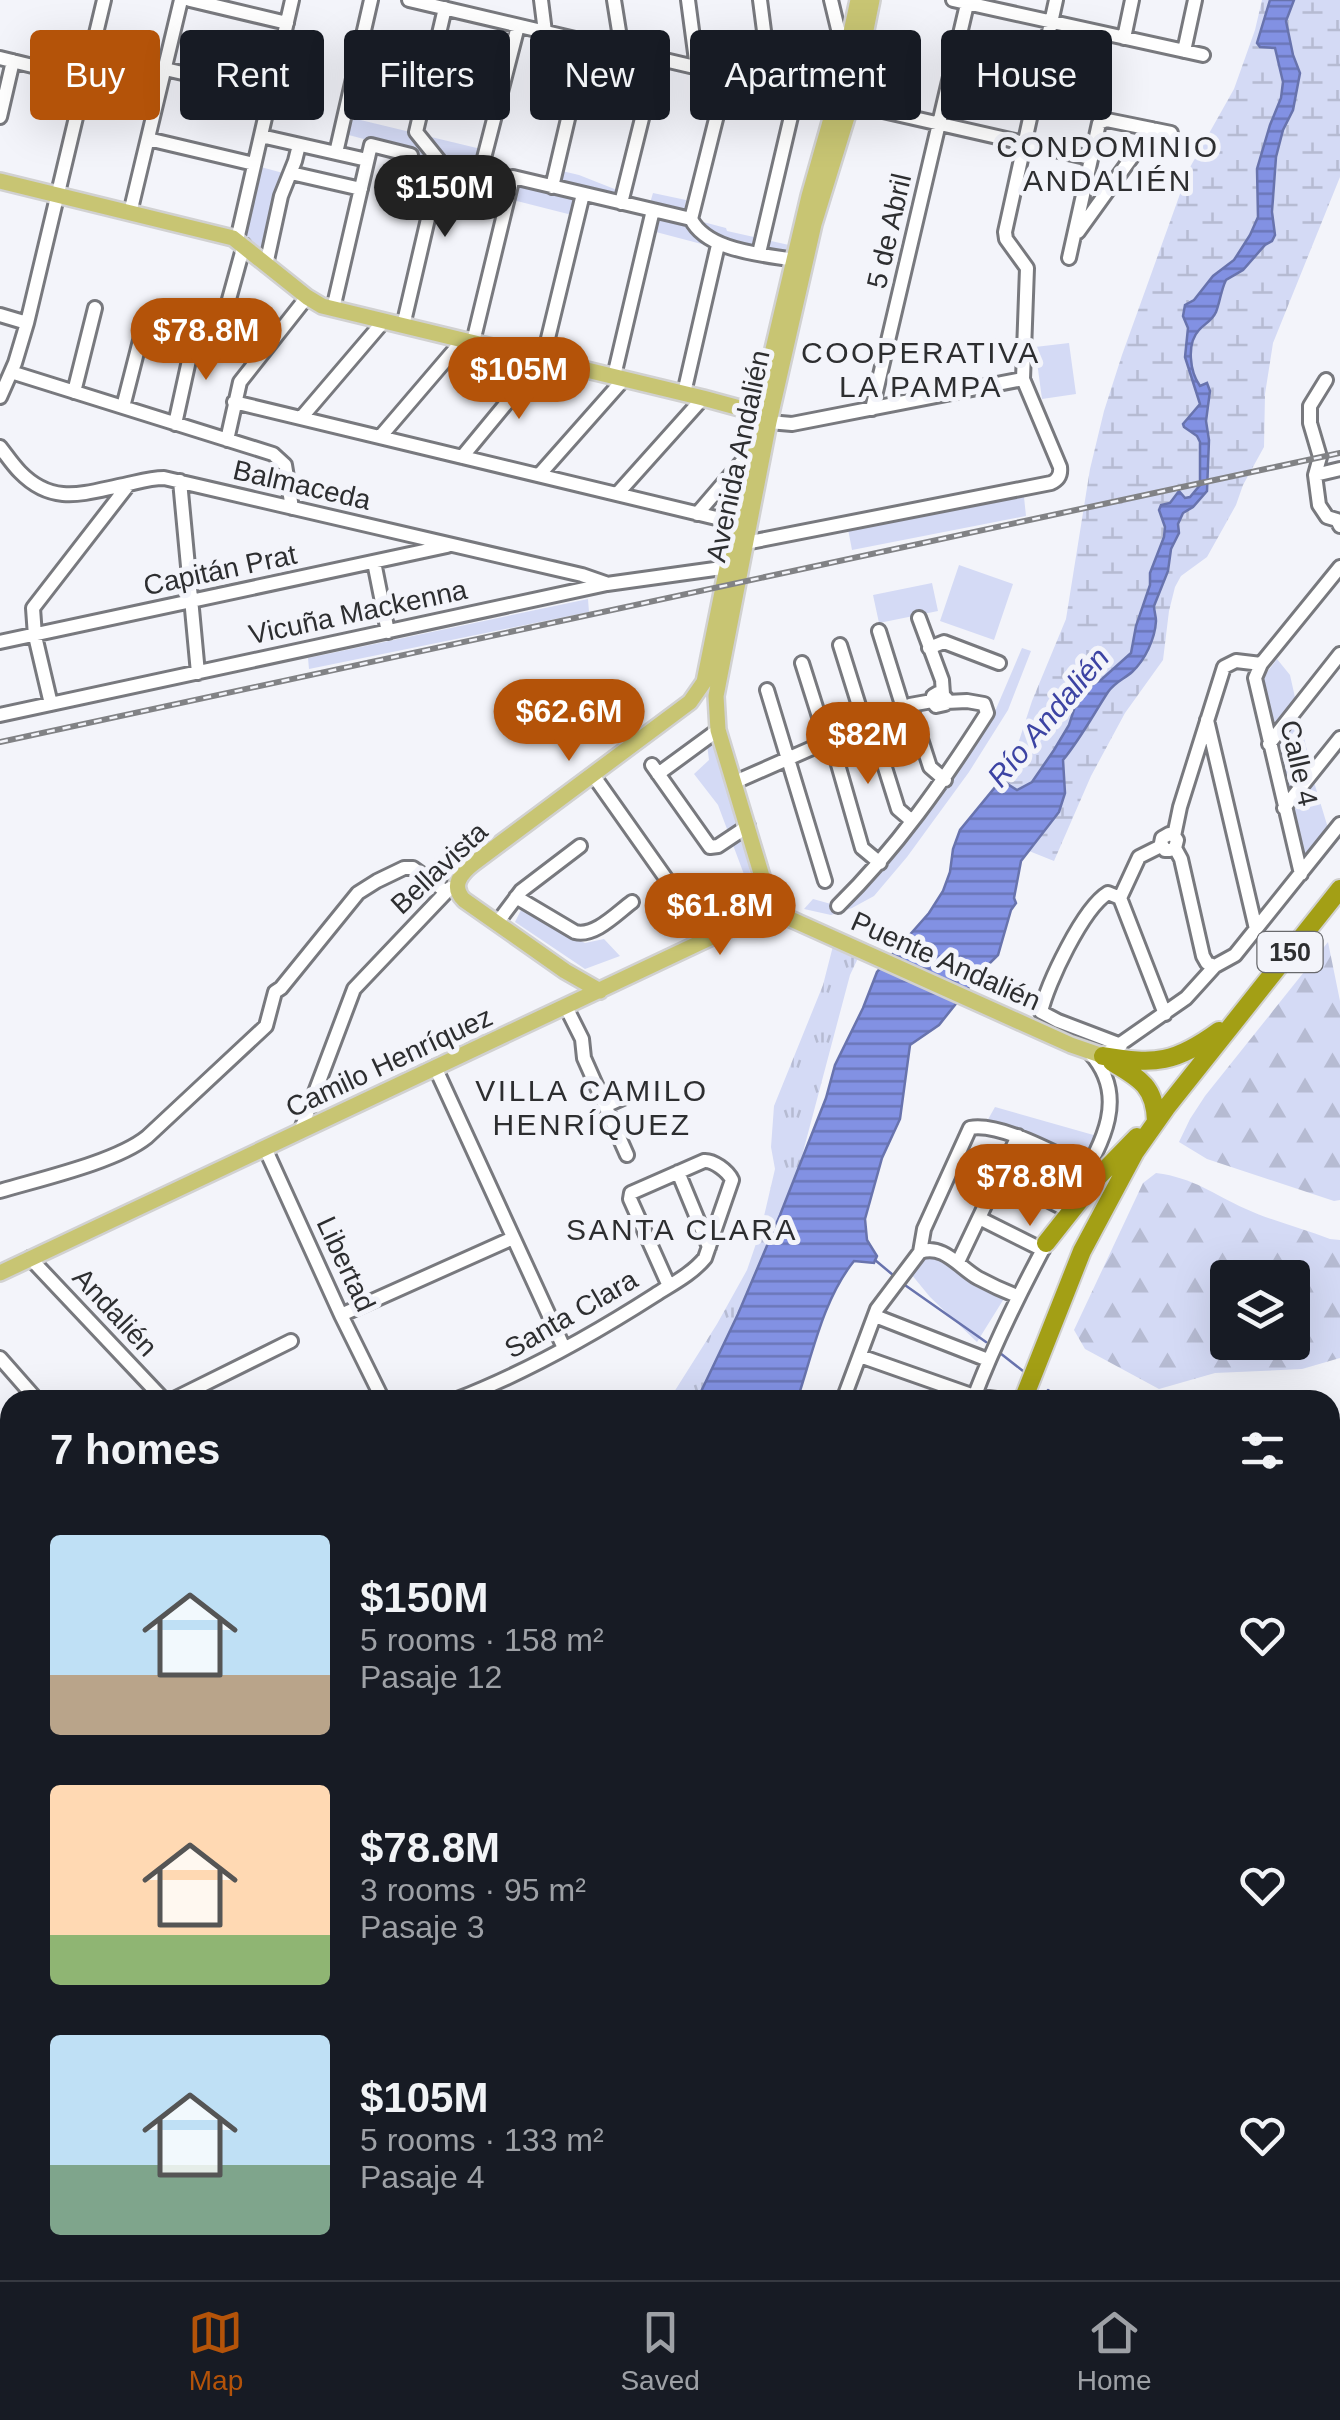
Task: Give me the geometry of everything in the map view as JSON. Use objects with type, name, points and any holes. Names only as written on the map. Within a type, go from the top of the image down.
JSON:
[{"type":"highway","name":"150","points":[[1027,1390],[1082,1252],[1118,1181],[1156,1121],[1340,890]]},
{"type":"highway","name":"150","points":[[1038,1390],[1078,1284],[1134,1172],[1164,1128],[1340,905]]},
{"type":"highway","points":[[1097,1054],[1139,1062],[1177,1056],[1200,1045],[1240,1016]]},
{"type":"highway","points":[[1044,1246],[1110,1164],[1156,1121],[1154,1098],[1146,1085],[1097,1054]]},
{"type":"main road","name":"Avenida Andalién","points":[[851,30],[858,0]]},
{"type":"main road","name":"Avenida Andalién","points":[[863,30],[872,0]]},
{"type":"main road","name":"Avenida Andalién","points":[[784,916],[764,883],[718,730],[716,696],[794,260],[813,179],[836,120]]},
{"type":"main road","name":"Avenida Andalién","points":[[690,702],[706,676],[751,450],[763,417],[839,120]]},
{"type":"main road","points":[[0,181],[240,242],[322,306],[684,393],[763,417]]},
{"type":"main road","points":[[690,702],[705,710],[718,730]]},
{"type":"main road","name":"Bellavista","points":[[451,888],[468,868],[690,702]]},
{"type":"main road","points":[[748,920],[760,903],[764,883]]},
{"type":"main road","points":[[451,888],[565,971],[600,991]]},
{"type":"main road","name":"Camilo Henríquez","points":[[0,1273],[748,920],[768,914],[801,923]]},
{"type":"main road","name":"Puente Andalién","points":[[801,923],[1097,1054]]},
{"type":"main road","points":[[565,971],[571,990],[566,1007]]},
{"type":"main road","points":[[0,2019],[0,2062]]},
{"type":"street","points":[[97,30],[104,0]]},
{"type":"street","points":[[130,213],[181,0]]},
{"type":"street","points":[[190,0],[287,23]]},
{"type":"street","points":[[285,30],[292,0]]},
{"type":"street","points":[[336,153],[371,0]]},
{"type":"street","points":[[409,0],[445,8],[468,7],[536,30]]},
{"type":"street","points":[[541,0],[545,30]]},
{"type":"street","points":[[614,0],[619,30]]},
{"type":"street","points":[[688,0],[692,30]]},
{"type":"street","points":[[760,0],[764,30]]},
{"type":"street","points":[[831,0],[839,30]]},
{"type":"street","points":[[745,543],[1051,482],[1059,477],[1060,467],[1023,379],[1027,268],[1005,232],[1056,0]]},
{"type":"street","points":[[1124,38],[1132,0]]},
{"type":"street","points":[[1184,51],[1195,0]]},
{"type":"street","points":[[963,1],[1203,55]]},
{"type":"street","name":"5 de Abril","points":[[872,408],[940,124],[963,1]]},
{"type":"street","points":[[403,326],[440,160],[416,134],[445,8]]},
{"type":"street","points":[[483,162],[518,26]]},
{"type":"street","points":[[0,117],[6,60]]},
{"type":"street","points":[[164,69],[180,73]]},
{"type":"street","points":[[0,397],[27,323],[76,120]]},
{"type":"street","points":[[175,424],[194,340],[209,342],[220,332],[265,120]]},
{"type":"street","points":[[552,186],[568,120]]},
{"type":"street","points":[[622,203],[642,120]]},
{"type":"street","points":[[716,120],[691,219],[694,225],[718,245],[794,260]]},
{"type":"street","points":[[758,253],[789,120]]},
{"type":"street","points":[[921,120],[1090,158]]},
{"type":"street","points":[[1069,258],[1100,121],[1171,132]]},
{"type":"street","points":[[1073,238],[1152,129]]},
{"type":"street","points":[[261,136],[367,160]]},
{"type":"street","points":[[148,138],[254,164]]},
{"type":"street","points":[[266,265],[281,196],[299,145]]},
{"type":"street","points":[[333,309],[370,145],[411,155]]},
{"type":"street","points":[[290,173],[361,189]]},
{"type":"street","points":[[380,437],[468,341],[513,177],[691,219]]},
{"type":"street","points":[[462,457],[543,359],[583,194]]},
{"type":"street","points":[[539,476],[619,378],[653,210]]},
{"type":"street","points":[[684,393],[718,245]]},
{"type":"street","points":[[227,440],[240,382],[307,297]]},
{"type":"street","points":[[74,392],[95,308]]},
{"type":"street","points":[[0,315],[27,323]]},
{"type":"street","points":[[122,407],[145,321]]},
{"type":"street","points":[[302,418],[384,322]]},
{"type":"street","points":[[11,372],[273,454],[286,469],[292,508]]},
{"type":"street","points":[[763,417],[792,424],[1023,379]]},
{"type":"street","points":[[1326,380],[1310,406],[1310,423],[1320,458],[1316,475],[1322,512],[1339,522]]},
{"type":"street","points":[[617,494],[702,398]]},
{"type":"street","points":[[234,402],[737,523]]},
{"type":"street","name":"Balmaceda","points":[[0,448],[22,474],[54,494],[74,495],[156,478],[582,575],[607,584]]},
{"type":"street","points":[[697,514],[751,450]]},
{"type":"street","points":[[1316,475],[1340,469]]},
{"type":"street","points":[[180,482],[198,673]]},
{"type":"street","points":[[52,704],[35,636],[35,603],[129,484]]},
{"type":"street","name":"Capitán Prat","points":[[0,642],[451,546]]},
{"type":"street","points":[[374,562],[388,632]]},
{"type":"street","name":"Vicuña Mackenna","points":[[0,716],[607,584],[729,566]]},
{"type":"street","points":[[1170,843],[1222,672],[1227,664],[1236,661],[1261,664],[1340,567]]},
{"type":"street","points":[[920,618],[943,685],[940,699]]},
{"type":"street","points":[[879,631],[930,767],[944,780]]},
{"type":"street","points":[[929,648],[944,642],[999,664]]},
{"type":"street","points":[[840,646],[898,808],[912,821]]},
{"type":"street","points":[[1269,744],[1340,654]]},
{"type":"street","points":[[802,662],[862,848],[880,862]]},
{"type":"street","name":"Calle 4","points":[[1261,664],[1255,682],[1300,874]]},
{"type":"street","points":[[767,690],[825,881]]},
{"type":"street","points":[[735,782],[907,707],[940,699],[984,704],[986,714],[944,780],[880,862],[838,906]]},
{"type":"street","points":[[1207,720],[1256,929]]},
{"type":"street","points":[[718,730],[655,770],[710,846],[718,846],[748,826]]},
{"type":"street","points":[[1284,808],[1340,738]]},
{"type":"street","points":[[593,775],[708,938]]},
{"type":"street","points":[[977,1390],[1017,1296],[1108,1123],[1112,1098],[1097,1054],[1121,1045],[1194,991],[1215,966],[1235,955],[1340,824]]},
{"type":"street","points":[[1164,1014],[1120,898],[1139,857],[1170,843]]},
{"type":"street","points":[[1170,843],[1181,859],[1203,956],[1215,966]]},
{"type":"street","points":[[496,923],[516,897],[580,846]]},
{"type":"street","points":[[0,1191],[104,1158],[148,1137],[266,1026],[275,992],[358,892],[404,868],[413,868],[451,888]]},
{"type":"street","name":"Bellavista","points":[[300,1132],[354,989],[451,888]]},
{"type":"street","points":[[1120,898],[1108,893],[1099,898],[1069,944],[1040,1012],[1121,1045]]},
{"type":"street","points":[[516,897],[584,934],[632,902]]},
{"type":"street","points":[[566,1007],[627,1155]]},
{"type":"street","points":[[434,1067],[564,1348]]},
{"type":"street","points":[[605,1106],[625,1098]]},
{"type":"street","points":[[847,1390],[874,1316],[920,1252],[924,1229],[970,1128],[978,1126],[1018,1136],[1086,1168]]},
{"type":"street","points":[[958,1262],[1018,1136]]},
{"type":"street","name":"Libertad","points":[[265,1148],[378,1390]]},
{"type":"street","points":[[669,1286],[630,1193],[708,1161],[732,1178],[707,1253]]},
{"type":"street","points":[[678,1172],[707,1253]]},
{"type":"street","points":[[999,1175],[1065,1209]]},
{"type":"street","points":[[979,1218],[1044,1246]]},
{"type":"street","points":[[341,1315],[513,1238]]},
{"type":"street","points":[[920,1252],[936,1250],[972,1275],[1017,1296]]},
{"type":"street","name":"Santa Clara","points":[[479,1390],[514,1376],[669,1286],[697,1267],[707,1253]]},
{"type":"street","name":"Andalién","points":[[30,1258],[155,1390]]},
{"type":"street","points":[[874,1316],[988,1360]]},
{"type":"street","points":[[192,1390],[291,1341]]},
{"type":"street","points":[[860,1356],[952,1390]]},
{"type":"street","points":[[1,1361],[28,1390]]},
{"type":"green space","points":[[1262,0],[1270,0],[1257,43],[1260,47],[1275,48],[1283,82],[1257,169],[1258,217],[1234,259],[1213,276],[1183,311],[1188,328],[1185,357],[1200,404],[1184,427],[1200,442],[1200,485],[1190,497],[1178,493],[1159,510],[1165,527],[1162,547],[1152,565],[1150,585],[1128,658],[1087,688],[1077,700],[1069,725],[1054,750],[1032,782],[1017,790],[1001,780],[1066,619],[1090,469],[1104,411],[1189,169],[1234,89]]},
{"type":"green space","points":[[1294,0],[1340,0],[1340,177],[1273,343],[1265,394],[1264,447],[1207,557],[1181,576],[1175,587],[1163,660],[1125,713],[1091,776],[1054,861],[1029,851],[1065,793],[1063,760],[1111,689],[1136,669],[1148,650],[1155,629],[1154,606],[1169,571],[1178,524],[1208,483],[1206,421],[1210,391],[1207,383],[1200,386],[1194,373],[1192,343],[1214,315],[1226,280],[1243,270],[1272,241],[1276,157],[1293,110],[1300,74],[1286,21]]},
{"type":"green space","points":[[347,120],[360,120],[481,149],[476,169],[504,179],[557,191],[562,171],[650,203],[653,193],[686,200],[684,217],[789,245],[786,254],[713,247],[656,232],[659,215],[576,198],[572,215],[442,182],[444,164],[374,150],[375,142],[345,134]]},
{"type":"green space","points":[[261,167],[283,173],[262,250],[243,234]]},
{"type":"green space","points":[[1069,343],[1076,394],[1042,399],[1035,347]]},
{"type":"green space","points":[[1024,497],[1026,516],[852,550],[848,529]]},
{"type":"green space","points":[[959,565],[1013,584],[994,640],[940,621]]},
{"type":"green space","points":[[932,583],[938,611],[879,623],[873,595]]},
{"type":"green space","points":[[588,599],[589,612],[309,669],[308,658]]},
{"type":"green space","points":[[1022,648],[1031,651],[1008,710],[907,857],[874,896],[852,908],[831,915],[804,909],[813,899],[831,904],[848,902],[874,878],[974,734],[996,709]]},
{"type":"green space","points":[[1277,659],[1290,675],[1311,769],[1288,798],[1261,680]]},
{"type":"green space","points":[[711,742],[738,811],[750,870],[748,885],[718,805],[694,774],[709,760],[707,744]]},
{"type":"green space","points":[[1314,782],[1328,828],[1305,856],[1293,808]]},
{"type":"green space","points":[[521,910],[585,943],[604,939],[620,956],[585,969],[515,922]]},
{"type":"green space","points":[[1328,942],[1340,1001],[1340,1200],[1334,1201],[1207,1159],[1179,1142],[1205,1096]]},
{"type":"green space","points":[[833,946],[860,954],[850,975],[794,1186],[706,1390],[675,1390],[747,1270],[775,1169],[771,1147],[774,1106],[823,985]]},
{"type":"green space","points":[[995,1107],[1097,1136],[1084,1162],[986,1123]]},
{"type":"green space","points":[[1156,1173],[1203,1187],[1256,1213],[1340,1240],[1340,1358],[1302,1369],[1215,1373],[1159,1389],[1085,1349],[1074,1330],[1143,1183]]},
{"type":"green space","points":[[920,1252],[937,1256],[1005,1297],[977,1342],[907,1269]]},
{"type":"water","points":[[1270,0],[1294,0],[1286,21],[1300,73],[1293,110],[1276,157],[1272,212],[1275,235],[1243,270],[1226,280],[1214,315],[1192,343],[1194,373],[1200,386],[1207,383],[1210,391],[1206,421],[1207,491],[1183,513],[1178,524],[1168,571],[1154,606],[1156,621],[1151,642],[1137,667],[1108,692],[1063,760],[1065,793],[1059,812],[1021,861],[1016,903],[998,955],[978,969],[970,986],[939,1025],[910,1045],[900,1119],[882,1158],[865,1219],[867,1240],[877,1256],[874,1263],[854,1261],[844,1275],[828,1306],[800,1390],[702,1390],[780,1215],[835,1065],[877,972],[929,913],[943,891],[960,830],[1001,780],[1017,790],[1032,782],[1069,725],[1077,700],[1131,653],[1150,573],[1164,537],[1161,505],[1170,503],[1179,491],[1185,498],[1190,497],[1200,485],[1200,442],[1183,424],[1200,404],[1185,357],[1185,305],[1234,260],[1258,217],[1257,169],[1283,82],[1275,48],[1260,47],[1257,43]]},
{"type":"waterway","points":[[875,1260],[893,1275]]},
{"type":"waterway","points":[[902,1283],[986,1342]]},
{"type":"waterway","points":[[1000,1353],[1023,1371]]},
{"type":"railway","points":[[0,742],[1340,453]]},
{"type":"district","name":"CONDOMINIO ANDALIÉN","points":[[1108,163]]},
{"type":"district","name":"COOPERATIVA LA PAMPA","points":[[921,369]]},
{"type":"district","name":"VILLA CAMILO HENRÍQUEZ","points":[[592,1107]]},
{"type":"district","name":"SANTA CLARA","points":[[682,1229]]},
{"type":"water label","name":"Río Andalién","points":[[1048,717]]}]
